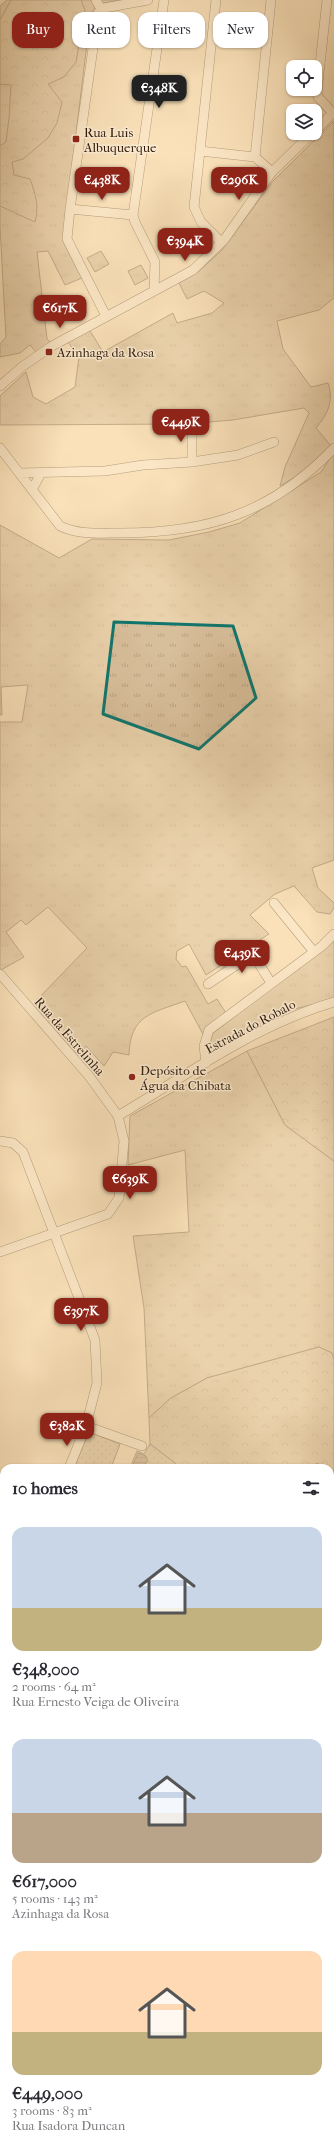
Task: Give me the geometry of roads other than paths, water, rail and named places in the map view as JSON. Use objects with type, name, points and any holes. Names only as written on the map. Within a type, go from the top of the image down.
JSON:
[{"type":"street","points":[[96,0],[101,9]]},
{"type":"street","points":[[106,316],[67,239],[70,209],[97,16],[101,9],[148,0]]},
{"type":"street","points":[[154,290],[155,262],[133,215],[164,0]]},
{"type":"street","points":[[216,0],[194,207],[196,216],[221,242]]},
{"type":"street","points":[[255,157],[271,0]]},
{"type":"street","points":[[322,123],[334,112],[320,98],[317,92],[326,0]]},
{"type":"street","points":[[0,386],[23,366],[52,346],[193,270],[221,242],[239,221],[272,172],[305,140]]},
{"type":"street","points":[[200,151],[255,157],[272,172]]},
{"type":"street","points":[[70,209],[133,215]]},
{"type":"street","points":[[192,425],[192,462]]},
{"type":"street","points":[[19,473],[105,471],[143,465],[192,462],[238,455],[274,442]]},
{"type":"street","points":[[0,448],[60,526],[66,529],[86,532],[149,533],[198,527],[240,514],[270,498],[315,468],[334,448]]},
{"type":"street","points":[[32,490],[41,473]]},
{"type":"street","points":[[274,903],[314,952]]},
{"type":"street","points":[[206,1063],[204,1046],[209,1030],[314,952],[334,934]]},
{"type":"street","points":[[208,984],[253,954],[271,983]]},
{"type":"street","name":"Rua da Estrelinha","points":[[0,974],[89,1076],[118,1116]]},
{"type":"street","name":"Estrada do Robalo","points":[[118,1116],[206,1063],[286,1018],[334,1002]]},
{"type":"street","points":[[0,1252],[55,1234],[108,1214],[119,1198],[124,1141],[118,1116]]},
{"type":"street","points":[[0,1141],[13,1143],[23,1152],[95,1340],[97,1383],[86,1426],[71,1464]]},
{"type":"street","points":[[86,1426],[142,1446]]},
{"type":"place","name":"Rua Luis Albuquerque","points":[[76,139]]},
{"type":"place","name":"Azinhaga da Rosa","points":[[49,352]]},
{"type":"place","name":"Depósito de Água da Chibata","points":[[132,1077]]}]
